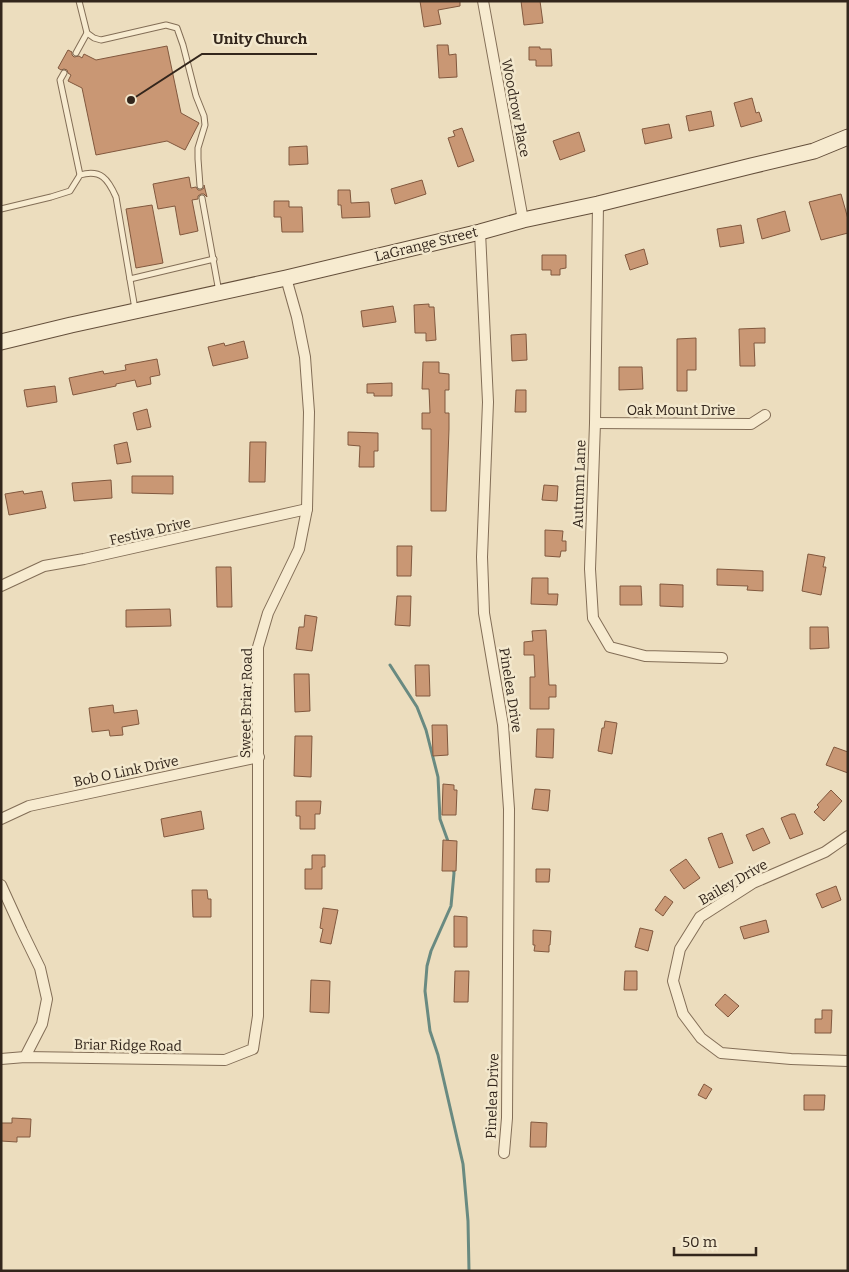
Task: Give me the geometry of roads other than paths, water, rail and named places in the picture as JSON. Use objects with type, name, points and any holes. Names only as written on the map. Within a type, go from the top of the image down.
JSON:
[{"type":"street","name":"Woodrow Place","points":[[483,1],[523,220]]},
{"type":"street","name":"LaGrange Street","points":[[1,342],[71,324],[286,278],[523,220],[598,204],[814,151],[848,137]]},
{"type":"street","name":"Autumn Lane","points":[[598,204],[595,424],[590,569],[593,618],[610,647],[645,656],[722,658]]},
{"type":"street","name":"Pinelea Drive","points":[[480,232],[488,402],[482,558],[484,613],[503,725],[509,809],[507,1109],[504,1153]]},
{"type":"street","name":"Sweet Briar Road","points":[[252,1049],[258,1016],[258,646],[268,613],[299,549],[307,509],[309,412],[305,357],[286,278]]},
{"type":"street","name":"Oak Mount Drive","points":[[595,424],[751,424],[765,415]]},
{"type":"street","name":"Festiva Drive","points":[[1,586],[44,566],[84,560],[307,509]]},
{"type":"street","name":"Bob O Link Drive","points":[[1,819],[29,806],[259,757]]},
{"type":"street","name":"Bailey Drive","points":[[848,836],[825,852],[753,883],[700,917],[680,949],[673,980],[683,1014],[701,1038],[721,1053],[791,1059],[848,1061]]},
{"type":"street","points":[[1,885],[40,968],[47,999],[42,1024],[25,1057]]},
{"type":"street","name":"Briar Ridge Road","points":[[1,1059],[25,1057],[225,1060],[252,1049]]},
{"type":"lane","points":[[79,1],[87,33],[101,40],[166,25],[177,28],[196,96],[204,116],[205,125],[198,148],[200,186]]},
{"type":"lane","points":[[76,53],[87,33]]},
{"type":"lane","points":[[1,209],[70,191],[80,175],[60,80],[64,73]]},
{"type":"lane","points":[[80,175],[89,173],[103,176],[111,185],[116,197],[135,311]]},
{"type":"lane","points":[[202,198],[219,293]]},
{"type":"lane","points":[[130,280],[214,259]]},
{"type":"waterway","points":[[390,665],[417,707],[426,730],[438,777],[440,819],[449,844]]},
{"type":"waterway","points":[[453,867],[451,906],[431,951],[427,966],[425,991],[430,1031],[438,1055],[463,1164],[468,1221],[469,1271]]},
{"type":"place","name":"Unity Church","points":[[131,100]]}]
